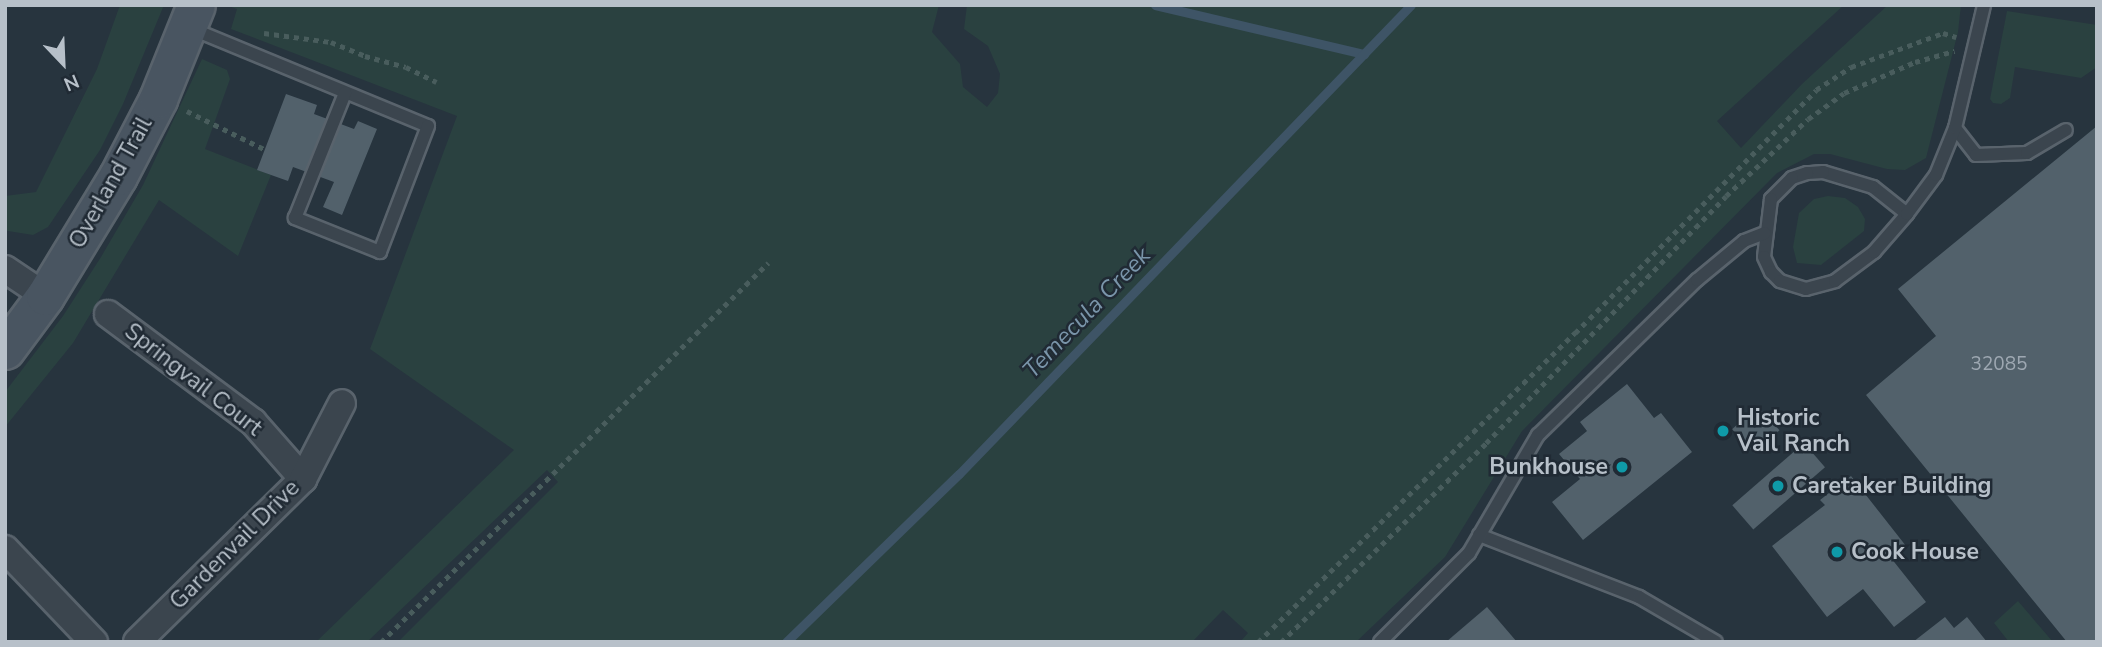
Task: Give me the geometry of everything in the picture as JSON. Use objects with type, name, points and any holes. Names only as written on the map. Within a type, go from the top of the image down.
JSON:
[{"type":"street","name":"Overland Trail","points":[[5,349],[45,296],[118,176],[158,99],[192,16]]},
{"type":"street","points":[[5,269],[45,296]]},
{"type":"street","name":"Springvail Court","points":[[108,314],[253,422],[303,480]]},
{"type":"street","name":"Gardenvail Drive","points":[[137,642],[303,480],[342,403]]},
{"type":"street","points":[[5,550],[94,642]]},
{"type":"lane","points":[[1907,214],[1873,187],[1823,172],[1807,173],[1792,178],[1771,199],[1765,233],[1765,257],[1771,272],[1793,287],[1806,289],[1821,286],[1854,269],[1874,252],[1907,214],[1936,175],[1955,128],[1984,5]]},
{"type":"lane","points":[[192,16],[345,93],[428,126],[380,252],[295,218],[345,93]]},
{"type":"lane","points":[[1955,128],[1976,155],[2027,153],[2066,130]]},
{"type":"lane","points":[[1380,642],[1469,553],[1538,435],[1698,280],[1744,241],[1765,233]]},
{"type":"lane","points":[[1479,535],[1639,597],[1716,642]]},
{"type":"path","points":[[253,29],[285,38],[331,42],[437,82]]},
{"type":"path","points":[[1258,642],[1575,333],[1816,90],[1851,67],[1943,33],[1973,46]]},
{"type":"path","points":[[1281,642],[1486,443],[1726,196],[1808,119],[1844,93],[1915,62],[1943,52],[1973,46]]},
{"type":"path","points":[[187,111],[264,149]]},
{"type":"path","points":[[381,642],[768,263]]},
{"type":"green space","points":[[120,5],[164,5],[123,104],[100,150],[48,227],[33,235],[5,230],[5,196],[36,192],[97,69]]},
{"type":"green space","points":[[225,5],[939,5],[932,32],[960,64],[963,87],[987,107],[998,93],[1000,74],[988,46],[964,29],[967,5],[1844,5],[1717,121],[1741,148],[1802,84],[1888,5],[1961,5],[1958,32],[1926,158],[1905,170],[1887,169],[1830,154],[1814,154],[1777,173],[1522,431],[1445,557],[1356,642],[1240,642],[1248,633],[1223,610],[1192,642],[398,642],[558,482],[547,470],[367,642],[316,642],[514,450],[370,349],[457,116],[231,29],[237,9]]},
{"type":"green space","points":[[2007,11],[2097,25],[2097,67],[2081,78],[2015,67],[2010,98],[2001,104],[1993,103],[1990,99]]},
{"type":"green space","points":[[202,59],[227,70],[230,79],[205,149],[271,175],[238,256],[159,200],[73,343],[5,427],[5,392],[63,316],[101,257],[143,185]]},
{"type":"green space","points":[[1828,196],[1845,198],[1858,207],[1865,219],[1864,231],[1821,265],[1797,263],[1793,247],[1799,213],[1814,199]]},
{"type":"green space","points":[[2018,601],[2053,642],[2009,642],[1994,623]]},
{"type":"building","points":[[286,94],[317,105],[314,114],[354,129],[358,121],[377,129],[342,215],[323,207],[334,182],[293,167],[288,181],[257,170]]},
{"type":"building","points":[[2097,126],[2097,642],[2067,642],[1866,395],[1936,336],[1898,289]]},
{"type":"building","name":"Bunkhouse","points":[[1627,384],[1654,418],[1661,413],[1692,452],[1583,540],[1552,502],[1580,479],[1559,454],[1587,431],[1580,422]]},
{"type":"building","points":[[1757,406],[1780,430],[1755,453],[1732,429]]},
{"type":"building","name":"Caretaker Building","points":[[1804,443],[1825,467],[1753,529],[1732,505]]},
{"type":"building","name":"Cook House","points":[[1851,476],[1906,546],[1891,558],[1926,602],[1894,627],[1863,589],[1827,617],[1772,546],[1825,505],[1820,500]]},
{"type":"building","points":[[1487,607],[1517,642],[1446,642]]},
{"type":"building","points":[[1945,617],[1954,628],[1967,617],[1987,642],[1913,642]]},
{"type":"waterway","points":[[1155,5],[1364,54]]},
{"type":"waterway","name":"Temecula Creek","points":[[786,642],[959,474],[1411,5]]},
{"type":"place","name":"Historic Vail Ranch","points":[[1723,431]]},
{"type":"place","name":"Bunkhouse","points":[[1622,467]]},
{"type":"place","name":"Caretaker Building","points":[[1778,486]]},
{"type":"place","name":"Cook House","points":[[1837,552]]}]
